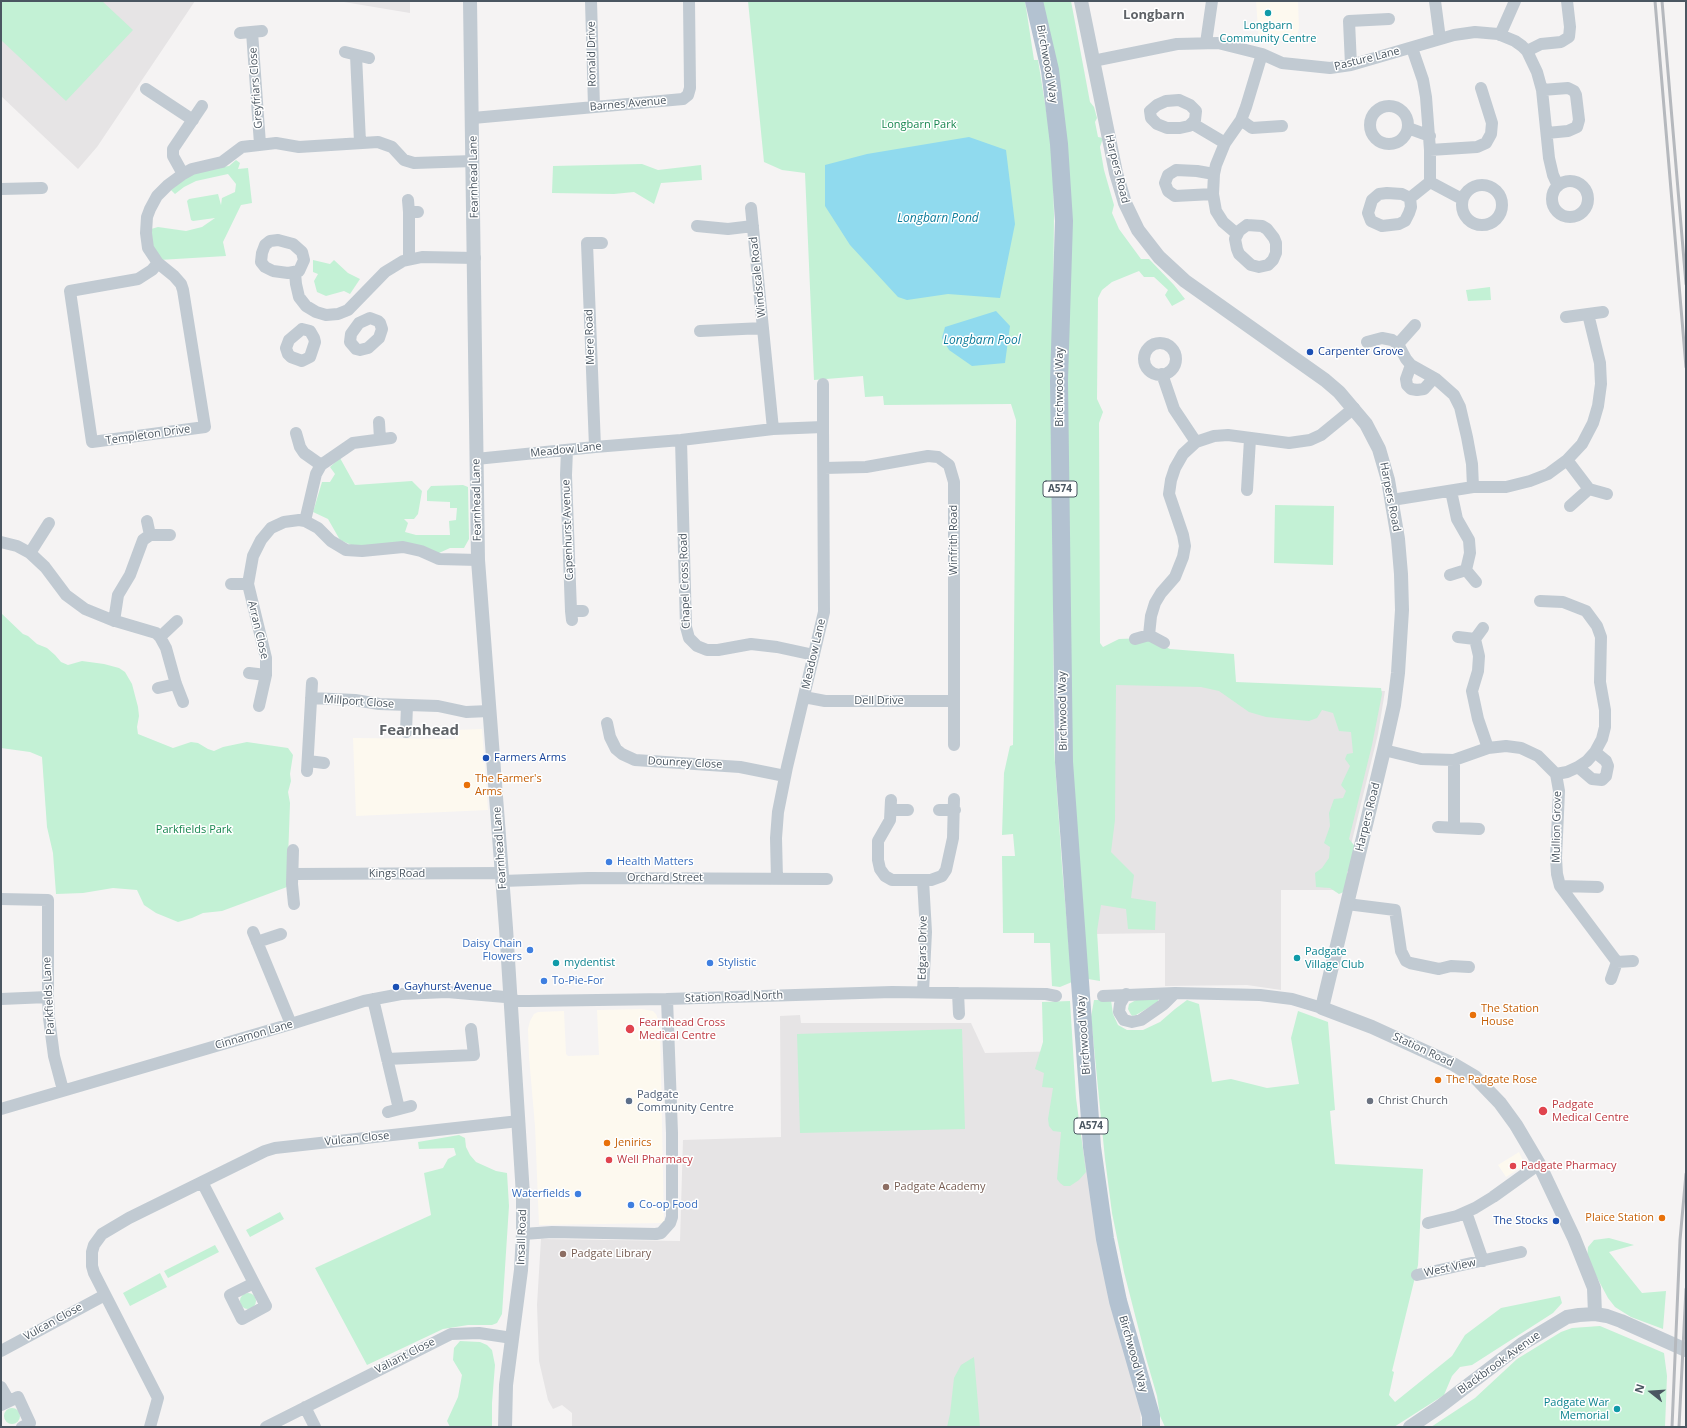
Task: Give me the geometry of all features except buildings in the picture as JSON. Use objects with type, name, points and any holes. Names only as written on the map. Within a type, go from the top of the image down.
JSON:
[{"type":"main road","name":"Birchwood Way","points":[[1034,1],[1050,70],[1059,144],[1064,221],[1059,381],[1064,762],[1092,1147],[1105,1239],[1118,1301],[1153,1423]]},
{"type":"street","name":"Fearnhead Lane","points":[[470,1],[473,118],[478,560],[511,999]]},
{"type":"street","name":"Ronald Drive","points":[[591,1],[594,107]]},
{"type":"street","name":"Barnes Avenue","points":[[473,118],[683,99],[688,95],[690,88],[689,1]]},
{"type":"street","name":"Harpers Road","points":[[1081,1],[1116,174],[1123,196],[1138,230],[1146,242],[1170,268],[1185,281],[1340,392],[1366,424],[1379,449],[1386,470],[1392,500],[1401,574],[1401,639],[1394,705],[1322,1008]]},
{"type":"street","points":[[1206,43],[1212,1]]},
{"type":"street","points":[[1434,1],[1440,39]]},
{"type":"street","points":[[1500,35],[1514,1]]},
{"type":"street","points":[[1527,51],[1541,44],[1561,42],[1569,37],[1570,27],[1567,1]]},
{"type":"street","points":[[1351,65],[1349,21],[1389,20]]},
{"type":"street","name":"Greyfriars Close","points":[[251,32],[260,144]]},
{"type":"street","name":"Pasture Lane","points":[[1093,62],[1177,44],[1206,43],[1231,45],[1262,54],[1282,63],[1313,68],[1330,68],[1351,65],[1466,33],[1487,33],[1500,35],[1515,41],[1527,51],[1537,72],[1542,90],[1551,168],[1558,186]]},
{"type":"street","points":[[1412,48],[1423,80],[1426,96],[1430,136],[1430,182]]},
{"type":"street","points":[[360,142],[350,54],[369,58]]},
{"type":"street","points":[[1237,234],[1227,227],[1219,217],[1214,204],[1214,174],[1216,164],[1225,143],[1241,120],[1262,54]]},
{"type":"street","points":[[1430,150],[1477,147],[1486,143],[1491,134],[1492,123],[1481,88]]},
{"type":"street","points":[[1542,90],[1565,88],[1574,91],[1576,95],[1579,120],[1577,127],[1568,131],[1547,133]]},
{"type":"street","points":[[146,89],[193,120]]},
{"type":"street","points":[[183,174],[172,152],[202,106]]},
{"type":"street","points":[[1241,120],[1252,128],[1282,126]]},
{"type":"street","points":[[1193,124],[1225,143]]},
{"type":"street","points":[[1408,128],[1430,136]]},
{"type":"street","name":"Templeton Drive","points":[[158,263],[149,273],[138,279],[70,291],[92,442],[205,427],[183,290],[181,284],[174,276],[158,263],[151,253],[146,241],[147,217],[153,202],[162,190],[183,174],[192,169],[222,162],[242,147],[276,143],[299,147],[360,142],[383,143],[392,147],[404,160],[414,163],[473,161]]},
{"type":"street","points":[[1213,194],[1175,196],[1168,191],[1165,183],[1168,175],[1176,170],[1197,171],[1214,174]]},
{"type":"street","points":[[1410,198],[1430,182]]},
{"type":"street","points":[[1430,182],[1462,199]]},
{"type":"street","points":[[1,189],[44,188]]},
{"type":"street","points":[[408,200],[414,212],[409,259]]},
{"type":"street","name":"Windscale Road","points":[[751,208],[773,429]]},
{"type":"street","name":"Windscale Road","points":[[697,226],[728,229],[753,226]]},
{"type":"street","name":"Mere Road","points":[[595,447],[586,243],[602,242]]},
{"type":"street","points":[[295,273],[299,297],[306,306],[316,312],[326,315],[338,314],[348,310],[396,264],[409,259],[422,258],[475,258]]},
{"type":"street","points":[[348,310],[359,323]]},
{"type":"street","points":[[308,329],[316,312]]},
{"type":"street","points":[[1566,317],[1603,312]]},
{"type":"street","points":[[1392,500],[1473,487],[1506,487],[1530,481],[1548,474],[1567,460],[1582,444],[1593,423],[1600,391],[1600,363],[1588,314]]},
{"type":"street","points":[[1398,344],[1416,325]]},
{"type":"street","name":"Windscale Road","points":[[700,331],[764,328]]},
{"type":"street","points":[[1367,342],[1382,338],[1392,340],[1398,344],[1406,359],[1412,365],[1434,378],[1454,395],[1460,407],[1472,464],[1473,487]]},
{"type":"street","points":[[1412,365],[1406,379],[1407,385],[1411,389],[1424,389],[1434,378]]},
{"type":"street","points":[[1162,374],[1174,409],[1196,442]]},
{"type":"street","name":"Meadow Lane","points":[[777,879],[776,825],[785,776],[814,655],[824,605],[823,384]]},
{"type":"street","points":[[1149,635],[1154,603],[1177,572],[1183,557],[1185,546],[1183,535],[1169,494],[1175,468],[1183,454],[1196,442],[1214,436],[1228,435],[1289,443],[1310,440],[1321,435],[1354,408]]},
{"type":"street","points":[[379,422],[386,439],[353,443],[321,465],[316,474],[305,521],[318,528],[331,541],[346,550],[362,551],[403,547],[421,551],[439,559],[478,560]]},
{"type":"street","name":"Meadow Lane","points":[[476,459],[680,440],[773,429],[823,427]]},
{"type":"street","points":[[296,433],[300,447],[304,453],[321,465]]},
{"type":"street","points":[[1247,490],[1250,439]]},
{"type":"street","name":"Chapel Cross Road","points":[[680,440],[686,627],[689,638],[697,646],[707,650],[718,650],[751,644],[777,647],[814,655]]},
{"type":"street","name":"Capenhurst Avenue","points":[[567,450],[566,475],[575,614]]},
{"type":"street","name":"Winfrith Road","points":[[824,468],[872,466],[928,456],[938,457],[949,465],[954,482],[954,745]]},
{"type":"street","points":[[1567,460],[1589,489],[1607,494]]},
{"type":"street","points":[[1570,506],[1589,489]]},
{"type":"street","points":[[1452,491],[1457,519],[1468,540],[1470,553],[1466,570]]},
{"type":"street","name":"Arran Close","points":[[259,706],[266,676],[264,649],[248,584],[253,556],[261,540],[271,528],[292,520],[305,521]]},
{"type":"street","points":[[147,521],[150,535]]},
{"type":"street","points":[[30,553],[49,523]]},
{"type":"street","points":[[114,621],[118,595],[130,575],[140,544],[150,535],[170,535]]},
{"type":"street","points":[[1,542],[17,546],[30,553],[45,567],[72,601],[85,609],[114,621],[150,631],[160,637],[166,648],[176,684],[183,702]]},
{"type":"street","points":[[1450,575],[1466,570]]},
{"type":"street","points":[[1466,570],[1476,582]]},
{"type":"street","points":[[232,584],[248,584]]},
{"type":"street","points":[[1384,750],[1421,759],[1454,760],[1488,748],[1506,746],[1521,748],[1538,756],[1556,774],[1567,772],[1587,761],[1595,752],[1602,740],[1605,728],[1605,710],[1600,682],[1601,637],[1597,626],[1586,612],[1563,602],[1540,601]]},
{"type":"street","points":[[160,637],[177,621]]},
{"type":"street","points":[[1475,638],[1483,628]]},
{"type":"street","points":[[1135,639],[1149,635],[1164,643]]},
{"type":"street","points":[[1458,637],[1475,638]]},
{"type":"street","points":[[1475,638],[1479,656],[1478,671],[1472,691],[1478,719],[1488,748]]},
{"type":"street","name":"Arran Close","points":[[249,673],[266,676]]},
{"type":"street","points":[[158,688],[176,684]]},
{"type":"street","name":"Millport Close","points":[[312,684],[308,766],[324,763]]},
{"type":"street","name":"Dell Drive","points":[[804,697],[825,701],[954,701]]},
{"type":"street","name":"Millport Close","points":[[311,698],[438,706],[466,712],[489,711]]},
{"type":"street","name":"Millport Close","points":[[406,732],[407,705]]},
{"type":"street","name":"Dounrey Close","points":[[607,723],[610,737],[616,749],[628,758],[635,760],[740,766],[785,776]]},
{"type":"street","points":[[1578,767],[1592,780],[1602,780],[1606,776],[1608,766],[1606,761],[1595,752]]},
{"type":"street","points":[[1454,760],[1454,828]]},
{"type":"street","name":"Mullion Grove","points":[[1556,774],[1559,791],[1556,858],[1557,874],[1560,886],[1617,962]]},
{"type":"street","points":[[908,810],[891,805],[890,820],[880,836],[878,847],[881,879],[935,879],[945,873],[953,838],[955,804],[939,810]]},
{"type":"street","points":[[1438,827],[1479,829]]},
{"type":"street","points":[[293,850],[294,904]]},
{"type":"street","name":"Kings Road","points":[[293,874],[502,877]]},
{"type":"street","name":"Orchard Street","points":[[502,877],[827,879]]},
{"type":"street","name":"Edgars Drive","points":[[923,880],[926,932],[923,992]]},
{"type":"street","points":[[1560,886],[1598,887]]},
{"type":"street","name":"Parkfields Lane","points":[[1,898],[48,900],[48,997],[51,1039],[63,1090]]},
{"type":"street","points":[[1347,904],[1395,910],[1401,951],[1410,963],[1439,969],[1451,966],[1469,967]]},
{"type":"street","points":[[281,934],[255,937],[291,1024]]},
{"type":"street","points":[[1611,980],[1617,962],[1633,961]]},
{"type":"street","name":"Cinnamon Lane","points":[[1,1109],[373,999],[400,994],[447,992],[505,996],[511,999]]},
{"type":"street","name":"Station Road North","points":[[511,999],[517,1001],[667,999],[876,992],[958,992],[1046,994],[1056,996]]},
{"type":"street","points":[[958,992],[959,1014]]},
{"type":"street","points":[[1126,994],[1120,1004],[1120,1012],[1124,1020],[1132,1022],[1141,1020],[1164,1004],[1175,993]]},
{"type":"street","name":"Station Road","points":[[1103,996],[1175,993],[1260,995],[1292,999],[1322,1008],[1372,1027],[1431,1053],[1466,1071],[1475,1077],[1500,1103],[1516,1125],[1540,1164],[1590,1277],[1595,1294],[1595,1314]]},
{"type":"street","points":[[1,999],[48,997]]},
{"type":"street","points":[[373,999],[399,1109]]},
{"type":"street","name":"Insall Road","points":[[505,1427],[506,1384],[521,1270],[523,1234],[519,1121],[511,999]]},
{"type":"street","points":[[523,1234],[552,1232],[656,1234],[662,1233],[666,1229],[672,1217],[672,1133],[667,999]]},
{"type":"street","points":[[387,1059],[474,1055],[471,1029]]},
{"type":"street","name":"Vulcan Close","points":[[150,1427],[158,1398],[105,1295],[92,1266],[92,1252],[94,1245],[102,1234],[109,1229],[254,1155],[275,1148],[519,1121]]},
{"type":"street","points":[[1428,1223],[1466,1212],[1493,1197],[1540,1164]]},
{"type":"street","points":[[202,1182],[254,1283]]},
{"type":"street","name":"West View","points":[[1466,1212],[1483,1261]]},
{"type":"street","name":"West View","points":[[1417,1275],[1521,1252]]},
{"type":"street","name":"Vulcan Close","points":[[1,1351],[105,1295]]},
{"type":"street","points":[[1595,1314],[1620,1321],[1686,1350]]},
{"type":"street","name":"Blackbrook Avenue","points":[[1410,1427],[1438,1408],[1522,1344],[1554,1324],[1567,1317],[1595,1314]]},
{"type":"street","name":"Valiant Close","points":[[266,1427],[451,1334],[479,1333],[512,1338]]},
{"type":"street","points":[[1,1387],[5,1403],[18,1397],[30,1423],[22,1427]]},
{"type":"street","points":[[305,1407],[315,1427]]},
{"type":"shaded area","points":[[1,1],[195,1],[97,147],[78,169],[1,96]]},
{"type":"shaded area","points":[[338,1],[410,1],[410,13]]},
{"type":"shaded area","points":[[1256,1],[1298,1],[1299,28],[1296,40],[1259,42]]},
{"type":"shaded area","points":[[1110,681],[1385,691],[1378,734],[1340,890],[1281,890],[1281,990],[1247,985],[1165,986],[1165,933],[1095,934]]},
{"type":"shaded area","points":[[482,729],[488,810],[356,816],[353,738],[455,739],[455,730]]},
{"type":"shaded area","points":[[642,1009],[653,1011],[656,1014],[660,1025],[664,1223],[539,1225],[535,1126],[529,1057],[528,1029],[530,1021],[534,1014],[538,1012],[564,1011],[566,1054],[568,1056],[599,1055],[597,1010]]},
{"type":"shaded area","name":"Padgate Academy","points":[[800,1015],[801,1023],[971,1023],[985,1053],[1066,1051],[1098,1235],[1140,1405],[1141,1427],[572,1427],[572,1413],[562,1405],[553,1409],[548,1400],[539,1361],[537,1305],[541,1239],[680,1241],[683,1140],[781,1137],[780,1016]]},
{"type":"shaded area","name":"Padgate Pharmacy","points":[[1519,1152],[1525,1165],[1506,1177],[1498,1165]]},
{"type":"green space","points":[[1,1],[102,1],[133,30],[66,101],[1,40]]},
{"type":"green space","name":"Longbarn Park","points":[[748,1],[1025,1],[1034,60],[1038,60],[1052,147],[1054,215],[1052,416],[1054,748],[1072,982],[1060,987],[1052,986],[1050,943],[1034,943],[1034,933],[1003,933],[1002,856],[1015,856],[1013,834],[1002,835],[1004,773],[1010,746],[1013,745],[1016,420],[1011,404],[884,405],[883,396],[865,397],[863,376],[814,380],[805,173],[782,170],[764,162]]},
{"type":"green space","points":[[1040,1],[1071,1],[1090,102],[1094,107],[1097,118],[1095,122],[1098,137],[1103,138],[1100,147],[1104,170],[1114,205],[1112,213],[1119,229],[1141,259],[1149,259],[1185,299],[1172,306],[1165,295],[1168,290],[1154,277],[1144,277],[1139,271],[1112,282],[1102,290],[1098,298],[1097,399],[1103,412],[1099,423],[1100,643],[1103,647],[1119,639],[1144,638],[1170,649],[1234,654],[1236,682],[1381,688],[1382,694],[1372,745],[1349,839],[1357,849],[1353,867],[1347,872],[1348,880],[1346,891],[1339,894],[1330,888],[1316,887],[1315,873],[1322,868],[1329,858],[1330,847],[1324,843],[1330,826],[1329,813],[1334,799],[1343,798],[1346,791],[1341,785],[1350,766],[1345,759],[1347,754],[1353,753],[1351,732],[1339,731],[1333,713],[1322,710],[1317,718],[1309,721],[1266,717],[1249,712],[1219,691],[1201,687],[1116,685],[1115,820],[1111,852],[1134,875],[1131,898],[1156,902],[1155,930],[1128,929],[1126,909],[1101,905],[1097,931],[1100,981],[1088,979],[1071,805],[1066,246]]},
{"type":"green space","points":[[236,160],[240,163],[238,169],[248,168],[252,203],[241,205],[223,242],[226,256],[159,260],[153,250],[151,229],[158,227],[186,231],[202,227],[215,218],[191,220],[187,201],[189,199],[218,194],[221,205],[222,198],[235,192],[236,184],[228,174],[196,181],[184,187],[175,194],[170,189],[192,174],[209,169],[229,166]]},
{"type":"green space","points":[[642,164],[658,170],[701,165],[702,180],[661,183],[654,204],[634,192],[614,194],[552,193],[553,166]]},
{"type":"green space","points":[[313,260],[330,264],[334,260],[348,273],[360,279],[350,294],[344,291],[326,296],[317,292],[314,281],[318,274],[313,272]]},
{"type":"green space","points":[[1490,287],[1491,300],[1468,301],[1466,290]]},
{"type":"green space","points":[[340,458],[355,485],[412,481],[422,491],[418,514],[414,519],[404,519],[408,523],[405,532],[416,535],[450,535],[449,521],[456,520],[457,508],[450,508],[450,502],[427,501],[427,491],[431,486],[463,485],[468,487],[469,539],[464,548],[450,548],[439,553],[356,547],[340,540],[328,519],[313,512],[322,482],[330,482],[335,474],[330,467]]},
{"type":"green space","points":[[1275,505],[1334,506],[1333,565],[1274,563]]},
{"type":"green space","name":"Parkfields Park","points":[[1,613],[23,634],[28,636],[37,644],[47,648],[61,662],[68,665],[82,661],[104,664],[119,668],[125,672],[132,684],[138,707],[138,734],[173,748],[191,742],[198,743],[214,751],[223,747],[247,742],[288,748],[293,755],[290,774],[291,781],[288,792],[290,803],[287,887],[222,911],[203,913],[178,922],[156,913],[144,905],[137,890],[113,888],[83,893],[56,894],[53,853],[47,827],[42,757],[30,752],[1,748]]},
{"type":"green space","points":[[1158,999],[1158,1002],[1136,1015],[1132,1016],[1128,1009],[1129,1004],[1136,1000]]},
{"type":"green space","points":[[1094,1000],[1111,1000],[1113,1014],[1118,1025],[1127,1030],[1143,1030],[1160,1022],[1187,1000],[1199,1004],[1212,1082],[1231,1079],[1267,1088],[1299,1084],[1291,1038],[1298,1011],[1328,1022],[1335,1110],[1330,1111],[1335,1164],[1423,1169],[1418,1265],[1392,1371],[1394,1372],[1389,1395],[1395,1402],[1452,1356],[1465,1335],[1501,1308],[1560,1296],[1562,1303],[1553,1313],[1472,1365],[1460,1367],[1452,1376],[1444,1395],[1394,1427],[1165,1427],[1160,1416],[1157,1396],[1124,1272],[1112,1213],[1105,1159],[1091,1017]]},
{"type":"green space","points":[[1070,1001],[1076,1098],[1086,1172],[1079,1180],[1070,1186],[1064,1186],[1057,1179],[1061,1132],[1053,1131],[1049,1126],[1048,1119],[1053,1088],[1042,1087],[1044,1073],[1035,1069],[1043,1042],[1042,1002]]},
{"type":"green space","points":[[962,1029],[965,1129],[800,1133],[797,1034]]},
{"type":"green space","points":[[459,1135],[465,1138],[466,1147],[476,1162],[496,1171],[507,1173],[509,1206],[502,1314],[497,1323],[492,1325],[468,1325],[443,1329],[367,1365],[315,1268],[431,1215],[424,1173],[443,1168],[448,1159],[456,1155],[454,1148],[419,1149],[418,1142]]},
{"type":"green space","points":[[280,1212],[284,1219],[250,1237],[246,1230]]},
{"type":"green space","points":[[1609,1238],[1634,1245],[1609,1252],[1642,1293],[1666,1291],[1663,1329],[1631,1317],[1615,1307],[1608,1298],[1587,1259],[1588,1247],[1594,1240]]},
{"type":"green space","points":[[215,1245],[219,1252],[168,1278],[164,1271]]},
{"type":"green space","points":[[160,1273],[167,1287],[130,1306],[123,1293]]},
{"type":"green space","points":[[248,1293],[255,1298],[256,1301],[251,1308],[248,1309],[241,1304],[240,1301],[245,1294]]},
{"type":"green space","points":[[1600,1326],[1664,1353],[1667,1376],[1665,1427],[1431,1427],[1475,1398],[1517,1359],[1561,1332],[1572,1328]]},
{"type":"green space","points":[[460,1341],[480,1342],[487,1345],[492,1350],[495,1365],[492,1427],[450,1427],[447,1421],[458,1397],[462,1375],[453,1360],[454,1348]]},
{"type":"green space","points":[[974,1357],[980,1427],[947,1427],[954,1378],[961,1365]]},
{"type":"green space","points":[[12,1408],[19,1413],[20,1416],[15,1423],[12,1424],[5,1419],[4,1416],[9,1409]]},
{"type":"water","name":"Longbarn Pond","points":[[969,137],[1006,150],[1015,224],[1000,298],[948,294],[907,300],[898,297],[850,245],[825,206],[825,165],[867,154]]},
{"type":"water","name":"Longbarn Pool","points":[[996,311],[1010,326],[1005,363],[972,366],[949,350],[942,338],[945,327]]},
{"type":"railway","points":[[1655,1],[1686,367]]},
{"type":"railway","points":[[1662,1],[1686,284]]},
{"type":"railway","points":[[1672,1427],[1680,1240],[1686,1174]]},
{"type":"railway","points":[[1679,1427],[1686,1289]]},
{"type":"place","name":"Longbarn Community Centre","points":[[1268,13]]},
{"type":"place","name":"Carpenter Grove","points":[[1310,352]]},
{"type":"place","name":"Farmers Arms","points":[[486,758]]},
{"type":"place","name":"The Farmer's Arms","points":[[467,785]]},
{"type":"place","name":"Health Matters","points":[[609,862]]},
{"type":"place","name":"Daisy Chain Flowers","points":[[530,950]]},
{"type":"place","name":"Padgate Village Club","points":[[1297,958]]},
{"type":"place","name":"mydentist","points":[[556,963]]},
{"type":"place","name":"Stylistic","points":[[710,963]]},
{"type":"place","name":"To-Pie-For","points":[[544,981]]},
{"type":"place","name":"Gayhurst Avenue","points":[[396,987]]},
{"type":"place","name":"The Station House","points":[[1473,1015]]},
{"type":"place","name":"Fearnhead Cross Medical Centre","points":[[630,1029]]},
{"type":"place","name":"The Padgate Rose","points":[[1438,1080]]},
{"type":"place","name":"Padgate Community Centre","points":[[629,1101]]},
{"type":"place","name":"Christ Church","points":[[1370,1101]]},
{"type":"place","name":"Padgate Medical Centre","points":[[1543,1111]]},
{"type":"place","name":"Jenirics","points":[[607,1143]]},
{"type":"place","name":"Well Pharmacy","points":[[609,1160]]},
{"type":"place","name":"Padgate Pharmacy","points":[[1513,1166]]},
{"type":"place","name":"Padgate Academy","points":[[886,1187]]},
{"type":"place","name":"Waterfields","points":[[578,1194]]},
{"type":"place","name":"Co-op Food","points":[[631,1205]]},
{"type":"place","name":"Plaice Station","points":[[1662,1218]]},
{"type":"place","name":"The Stocks","points":[[1556,1221]]},
{"type":"place","name":"Padgate Library","points":[[563,1254]]},
{"type":"place","name":"Padgate War Memorial","points":[[1617,1409]]},
{"type":"district","name":"Longbarn","points":[[1154,15]]},
{"type":"district","name":"Fearnhead","points":[[419,731]]}]
